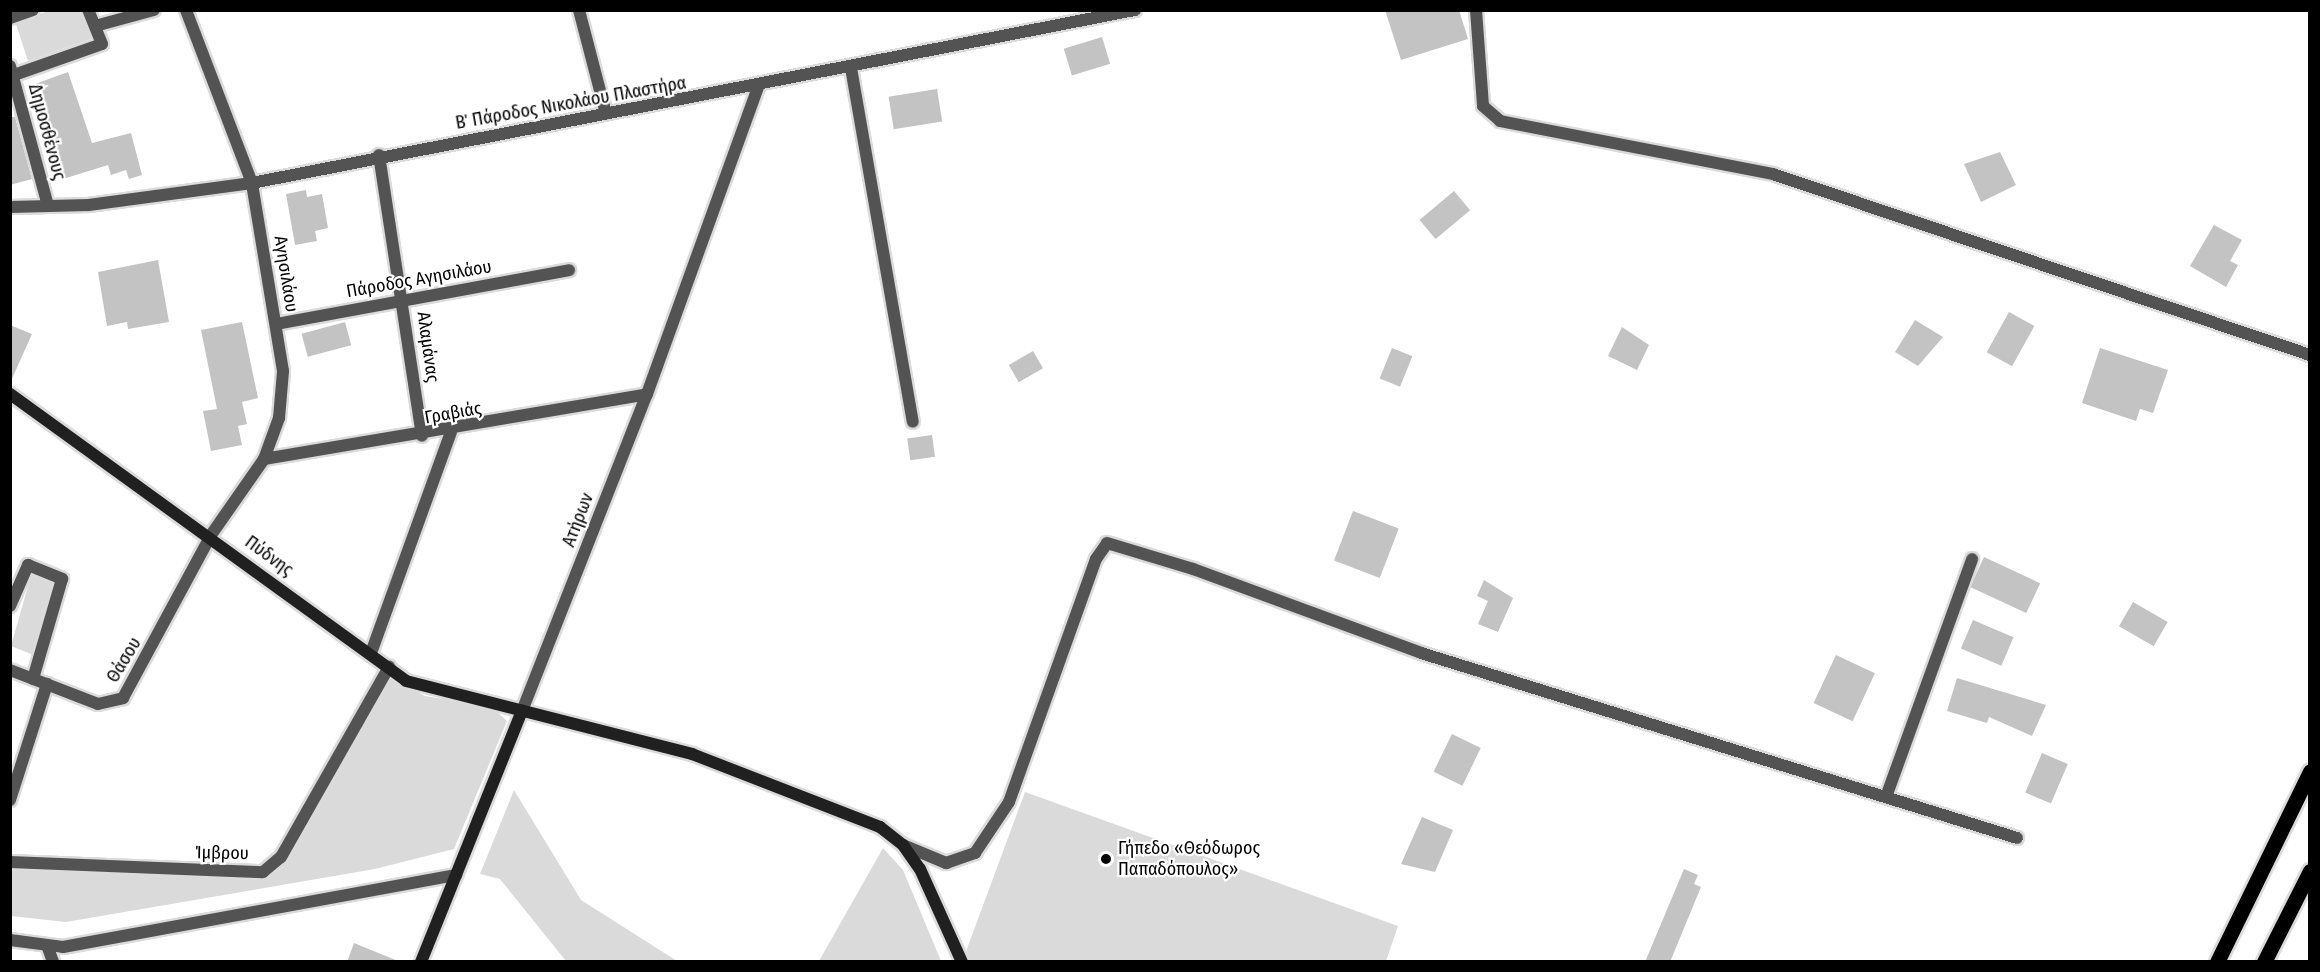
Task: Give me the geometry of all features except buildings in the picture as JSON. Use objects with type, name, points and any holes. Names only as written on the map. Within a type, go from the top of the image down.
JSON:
[{"type":"main road","points":[[2217,962],[2310,771]]},
{"type":"main road","points":[[2264,962],[2310,871]]},
{"type":"street","points":[[10,18],[33,10]]},
{"type":"street","points":[[12,71],[102,44],[88,10]]},
{"type":"street","points":[[95,26],[154,10]]},
{"type":"street","name":"Αγησιλάου","points":[[186,10],[252,183],[276,324],[283,394],[264,459],[211,535]]},
{"type":"street","points":[[579,10],[606,114]]},
{"type":"street","name":"Β΄ Πάροδος Νικολάου Πλαστήρα","points":[[10,207],[48,206],[252,183],[379,155],[758,87],[1135,10]]},
{"type":"street","points":[[1476,10],[1484,106],[1500,121],[1773,174],[2310,355]]},
{"type":"street","points":[[851,68],[913,422]]},
{"type":"street","name":"Δημοσθένους","points":[[12,71],[48,206]]},
{"type":"street","name":"Ατήρων","points":[[421,962],[647,394],[758,87]]},
{"type":"street","name":"Αλαμάνας","points":[[379,155],[404,301],[422,436]]},
{"type":"street","name":"Πάροδος Αγησιλάου","points":[[276,324],[569,270]]},
{"type":"street","name":"Πύδνης","points":[[10,394],[211,535],[389,667],[429,689],[692,754],[860,815],[903,845]]},
{"type":"street","name":"Γραβιάς","points":[[264,459],[451,432],[647,394]]},
{"type":"street","points":[[371,654],[451,432]]},
{"type":"street","name":"Θάσου","points":[[10,670],[98,704],[123,698],[211,535]]},
{"type":"street","points":[[903,845],[946,862],[975,853],[1009,802],[1096,560],[1107,543],[1164,559],[1421,653],[2017,838]]},
{"type":"street","points":[[1886,797],[1972,559]]},
{"type":"street","points":[[10,606],[28,566],[58,575],[63,585],[33,679]]},
{"type":"street","name":"Ίμβρου","points":[[10,862],[263,872],[281,857],[389,667]]},
{"type":"street","points":[[10,801],[47,684]]},
{"type":"street","points":[[903,845],[920,869],[962,962]]},
{"type":"street","points":[[10,940],[48,948],[456,875]]},
{"type":"street","points":[[48,948],[53,962]]},
{"type":"shaded area","points":[[49,11],[93,11],[102,35],[28,61],[15,21]]},
{"type":"shaded area","points":[[34,565],[62,577],[36,656],[11,646]]},
{"type":"shaded area","points":[[389,677],[425,696],[492,707],[507,721],[454,849],[375,869],[66,922],[11,916],[11,863],[269,874],[283,867]]},
{"type":"shaded area","points":[[514,790],[581,900],[677,961],[566,961],[500,879],[480,874]]},
{"type":"shaded area","name":"Γήπεδο «Θεόδωρος Παπαδόπουλος»","points":[[1025,792],[1398,926],[1386,961],[972,962],[965,954]]},
{"type":"shaded area","points":[[883,848],[903,870],[941,961],[819,961]]},
{"type":"place","name":"Γήπεδο «Θεόδωρος Παπαδόπουλος»","points":[[1106,859]]}]
